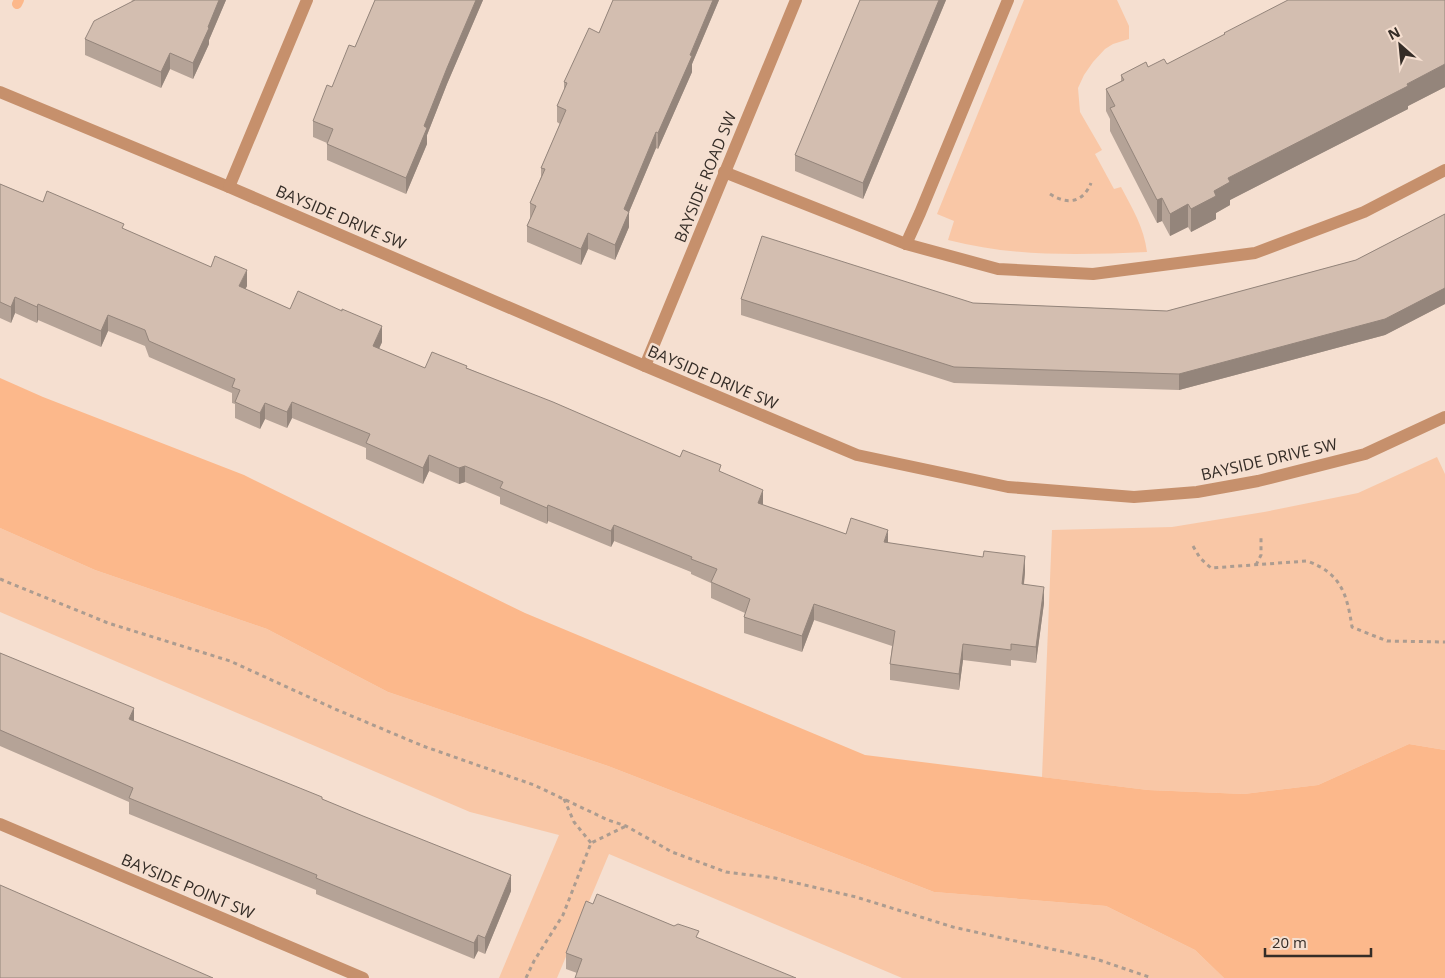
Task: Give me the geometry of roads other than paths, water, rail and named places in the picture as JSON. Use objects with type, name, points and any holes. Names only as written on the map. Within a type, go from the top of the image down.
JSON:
[{"type":"street","points":[[229,187],[307,0]]},
{"type":"street","name":"BAYSIDE ROAD SW","points":[[645,366],[796,0]]},
{"type":"street","points":[[906,244],[1008,0]]},
{"type":"street","name":"BAYSIDE DRIVE SW","points":[[0,92],[229,187],[857,455],[1008,488],[1134,497],[1198,492],[1258,481],[1338,461],[1365,454],[1445,417]]},
{"type":"street","points":[[724,172],[906,244],[998,269],[1093,274],[1255,253],[1364,212],[1445,170]]},
{"type":"street","name":"BAYSIDE POINT SW","points":[[0,824],[363,978]]},
{"type":"waterway","points":[[17,4],[19,0]]}]
